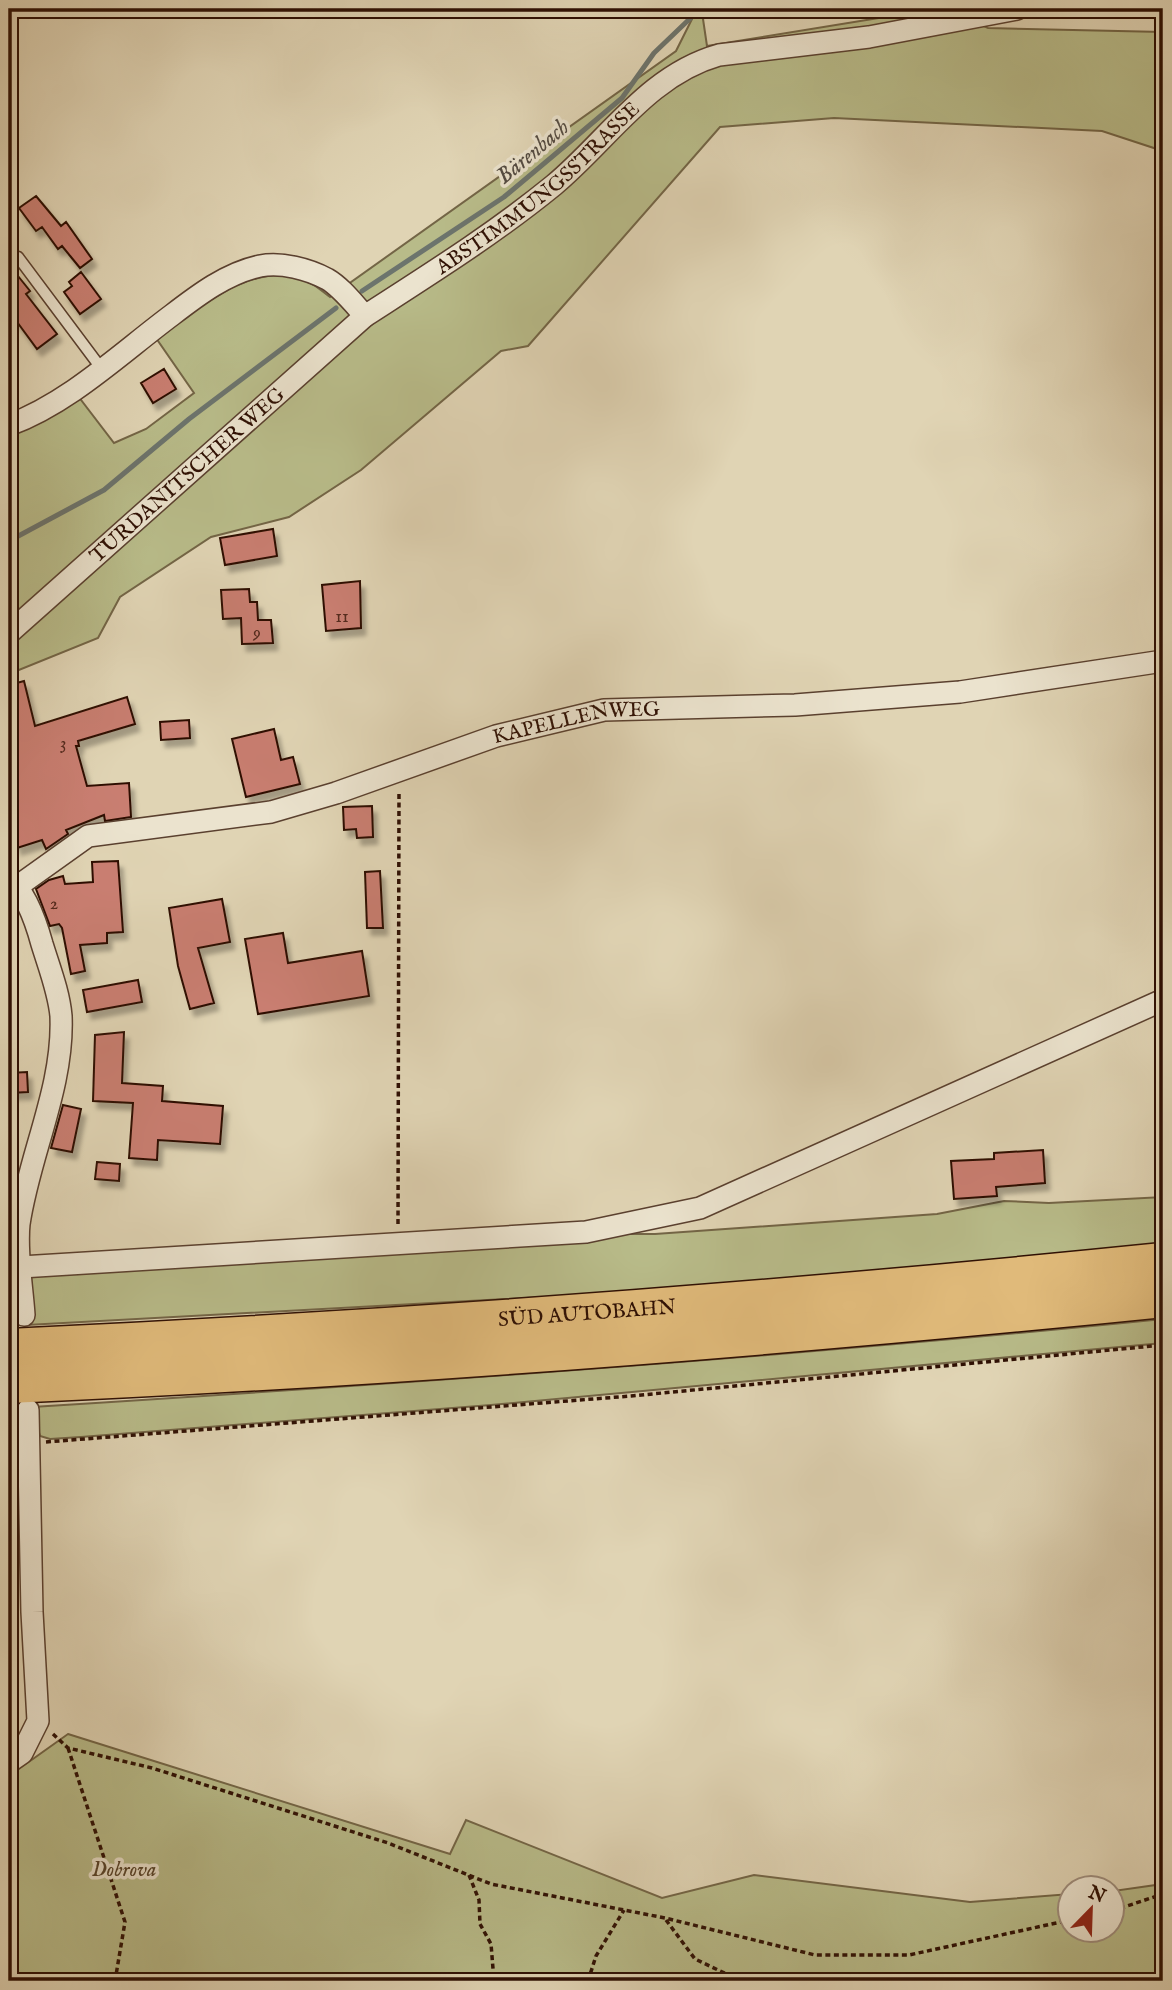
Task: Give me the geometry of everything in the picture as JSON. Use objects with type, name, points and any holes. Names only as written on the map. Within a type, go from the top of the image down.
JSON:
[{"type":"highway","name":"SÜD AUTOBAHN","points":[[16,1331],[497,1320],[877,1291],[1163,1262]]},
{"type":"highway","name":"SÜD AUTOBAHN","points":[[18,1397],[877,1327],[1163,1298]]},
{"type":"street","name":"ABSTIMMUNGSSTRASSE","points":[[366,316],[496,233],[558,182],[660,85],[699,61],[719,55],[923,29],[1017,9]]},
{"type":"street","points":[[9,425],[47,406],[203,291],[237,274],[262,266],[288,266],[320,276],[330,281],[366,316]]},
{"type":"street","name":"TURDANITSCHER WEG","points":[[9,633],[366,316]]},
{"type":"street","name":"KAPELLENWEG","points":[[12,884],[88,836],[271,812],[336,793],[496,736],[604,710],[795,705],[960,692],[1163,661]]},
{"type":"street","points":[[12,884],[38,930],[61,1014],[60,1043],[46,1116],[30,1170],[19,1227],[21,1267],[16,1331]]},
{"type":"street","points":[[21,1267],[586,1232],[700,1208],[1163,1000]]},
{"type":"street","points":[[9,1762],[22,1753],[38,1721],[32,1612],[30,1443],[18,1397]]},
{"type":"lane","points":[[18,257],[101,368]]},
{"type":"path","points":[[388,774],[399,791],[398,1244]]},
{"type":"path","points":[[30,1443],[617,1397],[1163,1345]]},
{"type":"path","points":[[38,1721],[68,1748],[191,1780],[388,1843],[492,1884],[665,1918],[815,1955],[909,1955],[1056,1923]]},
{"type":"path","points":[[68,1748],[125,1922],[116,1981]]},
{"type":"path","points":[[469,1875],[479,1900],[480,1924],[491,1944],[495,1981]]},
{"type":"path","points":[[1126,1906],[1163,1894]]},
{"type":"path","points":[[587,1981],[596,1955],[624,1910]]},
{"type":"path","points":[[665,1918],[695,1959],[741,1981]]},
{"type":"green space","points":[[697,9],[713,9],[703,19],[707,46],[934,9],[948,9],[988,28],[1163,32],[1163,151],[1102,131],[834,118],[720,127],[528,346],[501,351],[361,470],[289,517],[211,537],[120,597],[98,638],[9,674],[9,434],[78,396],[114,443],[146,429],[194,393],[156,338],[228,290],[268,276],[288,276],[308,282],[330,297],[676,51]]},
{"type":"green space","points":[[1163,1197],[1163,1244],[672,1290],[27,1325],[25,1277],[595,1234],[655,1234],[937,1214],[1004,1201],[1049,1203]]},
{"type":"green space","points":[[1163,1319],[1163,1343],[491,1405],[81,1437],[50,1439],[40,1436],[32,1407],[598,1368]]},
{"type":"green space","points":[[9,1406],[22,1406],[24,1449],[9,1449]]},
{"type":"green space","name":"Dobrova","points":[[68,1734],[450,1854],[466,1820],[662,1898],[754,1875],[970,1902],[1056,1895],[1056,1944],[1126,1944],[1126,1889],[1163,1884],[1163,1981],[9,1981],[9,1776]]},
{"type":"building","points":[[36,196],[61,226],[66,222],[92,259],[80,268],[62,246],[58,249],[42,227],[36,231],[19,208]]},
{"type":"building","points":[[81,272],[101,299],[80,314],[64,292],[72,286],[69,282]]},
{"type":"building","points":[[18,276],[30,291],[26,294],[57,334],[37,349],[9,311],[9,283]]},
{"type":"building","points":[[164,369],[176,389],[153,403],[141,383]]},
{"type":"building","points":[[273,529],[277,556],[225,565],[220,538]]},
{"type":"building","points":[[360,581],[361,628],[326,631],[322,585]]},
{"type":"building","points":[[249,589],[250,602],[257,602],[258,620],[271,620],[273,643],[242,644],[241,618],[223,619],[221,590]]},
{"type":"building","points":[[24,681],[35,726],[127,697],[135,724],[78,741],[79,746],[76,746],[87,786],[129,783],[131,817],[105,821],[104,815],[66,830],[68,834],[46,849],[42,840],[17,848],[15,840],[9,842],[9,739],[16,738],[9,710],[9,685]]},
{"type":"building","points":[[189,720],[190,738],[161,740],[160,722]]},
{"type":"building","points":[[274,729],[281,760],[293,757],[300,784],[246,797],[232,739]]},
{"type":"building","points":[[372,806],[373,837],[357,838],[356,829],[344,830],[343,807]]},
{"type":"building","points":[[118,861],[123,932],[107,933],[107,943],[80,945],[85,971],[71,974],[62,928],[59,924],[50,926],[36,889],[49,880],[63,876],[65,884],[93,882],[92,862]]},
{"type":"building","points":[[380,871],[383,928],[367,928],[365,872]]},
{"type":"building","points":[[222,899],[230,942],[198,948],[214,1003],[190,1009],[178,966],[169,908]]},
{"type":"building","points":[[283,933],[288,963],[362,951],[369,996],[258,1014],[245,939]]},
{"type":"building","points":[[138,980],[142,1002],[87,1012],[83,990]]},
{"type":"building","points":[[124,1032],[122,1083],[163,1086],[162,1101],[223,1106],[220,1144],[158,1140],[157,1160],[129,1158],[133,1103],[93,1101],[95,1035]]},
{"type":"building","points":[[27,1072],[28,1092],[9,1093],[9,1073]]},
{"type":"building","points":[[63,1105],[81,1109],[72,1152],[51,1148]]},
{"type":"building","points":[[1043,1150],[1045,1183],[996,1187],[997,1196],[954,1199],[951,1161],[994,1159],[994,1153]]},
{"type":"building","points":[[97,1162],[120,1164],[119,1181],[95,1179]]},
{"type":"waterway","name":"Bärenbach","points":[[362,291],[504,197],[622,98],[654,53],[700,9]]},
{"type":"waterway","name":"Bärenbach","points":[[9,541],[104,490],[189,419],[336,308]]}]
